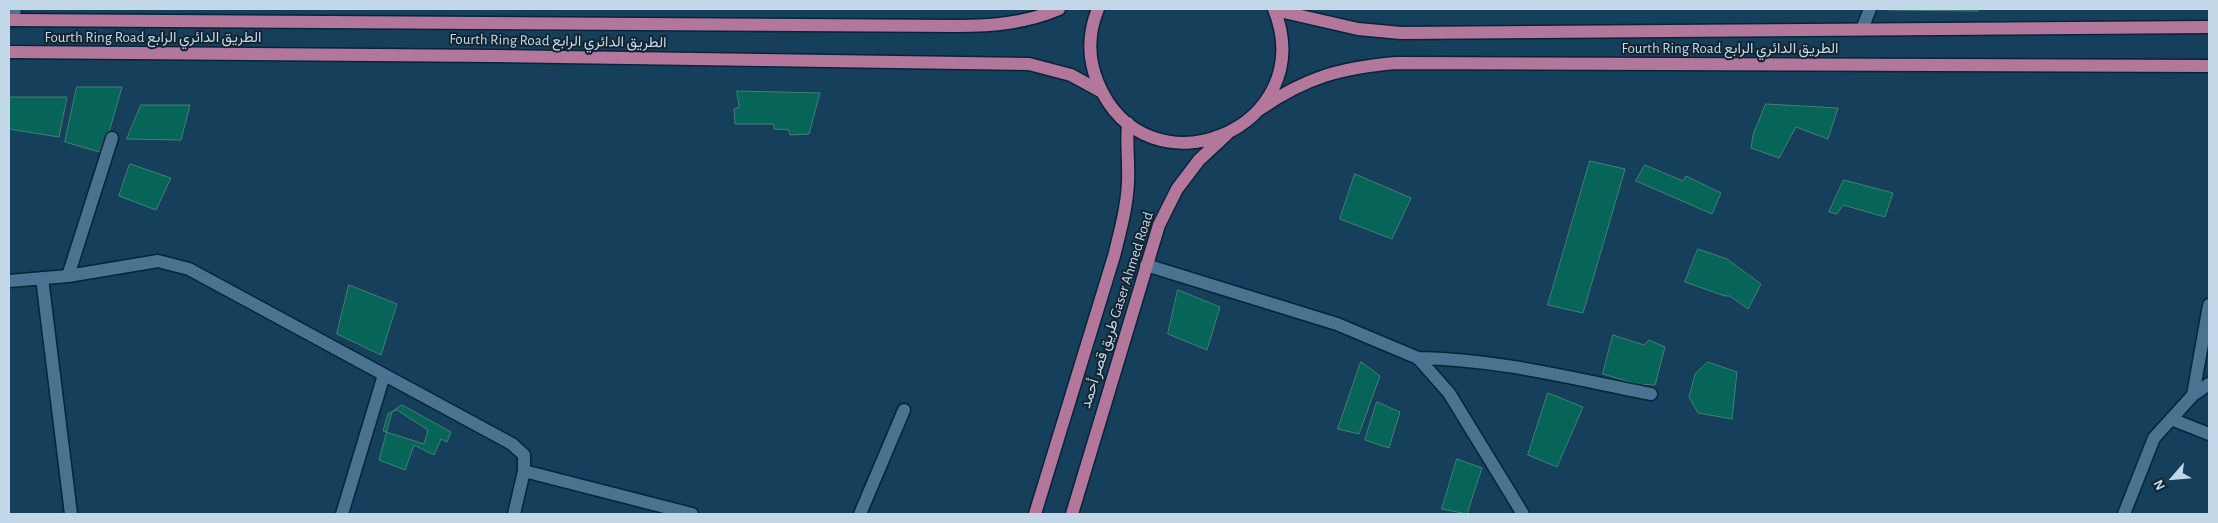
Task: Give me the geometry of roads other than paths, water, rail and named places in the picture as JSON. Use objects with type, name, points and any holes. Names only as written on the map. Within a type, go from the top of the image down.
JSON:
[{"type":"main road","name":"Fourth Ring Road الطريق الدائري الرابع","points":[[12,16],[957,26],[998,25],[1042,16],[1059,9]]},
{"type":"main road","points":[[1098,9],[1091,30],[1090,52],[1093,72],[1102,92],[1113,109],[1128,123],[1146,134],[1166,141],[1186,143],[1207,141],[1227,134],[1245,123],[1260,109],[1277,78],[1281,62],[1282,44],[1274,10],[1358,29],[1401,33],[2209,27]]},
{"type":"main road","name":"Fourth Ring Road الطريق الدائري الرابع","points":[[9,52],[1029,64],[1071,74],[1102,92]]},
{"type":"main road","name":"Fourth Ring Road الطريق الدائري الرابع","points":[[1260,109],[1287,91],[1319,76],[1358,66],[1396,63],[2209,66]]},
{"type":"main road","name":"طريق قصر أحمد Gaser Ahmed Road","points":[[1035,514],[1114,256],[1123,218],[1128,182],[1126,143],[1128,123]]},
{"type":"main road","name":"طريق قصر أحمد Gaser Ahmed Road","points":[[1072,514],[1159,225],[1177,189],[1198,160],[1227,134]]},
{"type":"street","points":[[1862,29],[1870,9]]},
{"type":"street","points":[[68,276],[112,138]]},
{"type":"street","points":[[9,281],[68,276],[158,261],[189,269],[512,444],[524,455],[524,470],[514,514]]},
{"type":"street","points":[[1146,266],[1337,324],[1418,358],[1460,359],[1495,363],[1651,394]]},
{"type":"street","points":[[42,278],[71,514]]},
{"type":"street","points":[[2193,396],[2204,324],[2209,305]]},
{"type":"street","points":[[1418,358],[1449,392],[1523,514]]},
{"type":"street","points":[[342,514],[384,375]]},
{"type":"street","points":[[2124,514],[2154,438],[2193,396],[2209,384]]},
{"type":"street","points":[[860,514],[904,410]]},
{"type":"street","points":[[2171,419],[2209,434]]},
{"type":"street","points":[[524,470],[692,514]]}]
